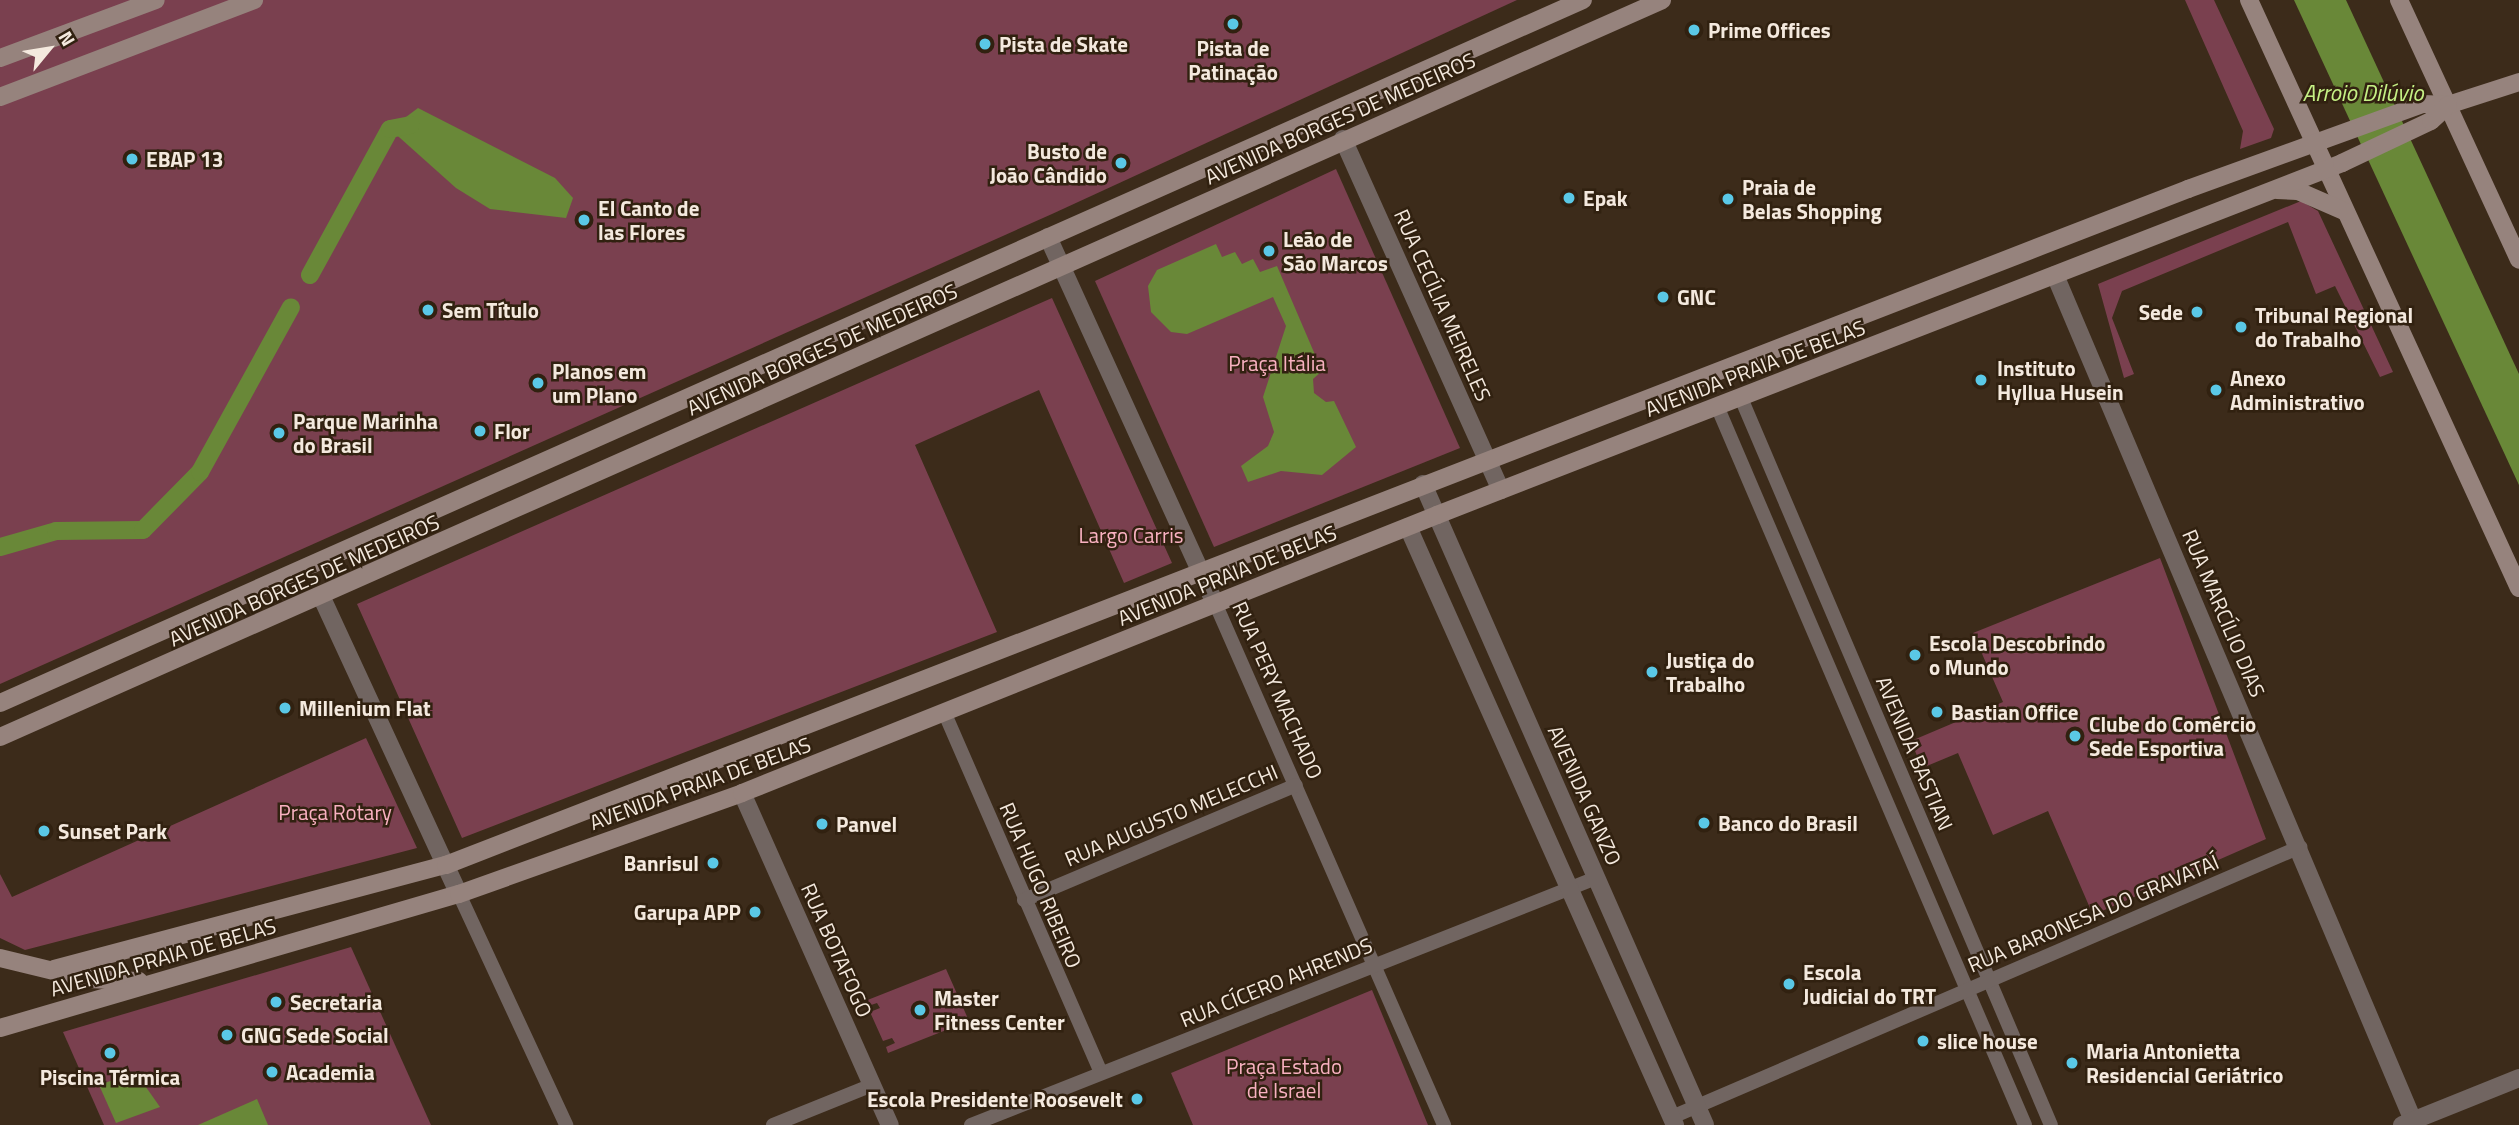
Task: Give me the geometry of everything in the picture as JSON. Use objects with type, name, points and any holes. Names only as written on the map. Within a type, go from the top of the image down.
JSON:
[{"type":"main road","points":[[0,58],[156,0]]},
{"type":"main road","points":[[0,97],[254,0]]},
{"type":"main road","name":"AVENIDA BORGES DE MEDEIROS","points":[[0,703],[1583,0]]},
{"type":"main road","name":"AVENIDA BORGES DE MEDEIROS","points":[[0,737],[322,598],[1343,139],[1662,0]]},
{"type":"main road","points":[[2249,0],[2519,588]]},
{"type":"main road","points":[[2399,0],[2519,260]]},
{"type":"main road","name":"AVENIDA PRAIA DE BELAS","points":[[54,969],[446,865],[2188,189],[2337,138],[2423,104],[2448,105],[2519,82]]},
{"type":"main road","name":"AVENIDA PRAIA DE BELAS","points":[[0,1028],[459,894],[742,793],[1437,515],[2275,190],[2431,121],[2448,105]]},
{"type":"main road","points":[[2275,190],[2298,191],[2346,212]]},
{"type":"main road","points":[[0,958],[24,967],[54,969],[87,979],[160,981]]},
{"type":"street","name":"RUA CECÍLIA MEIRELES","points":[[1343,139],[1501,490]]},
{"type":"street","name":"RUA PERY MACHADO","points":[[1048,237],[1202,573],[1376,964],[1444,1125]]},
{"type":"street","name":"RUA MARCÍLIO DIAS","points":[[2055,275],[2300,847],[2410,1124]]},
{"type":"street","name":"AVENIDA BASTIAN","points":[[1741,398],[2052,1125]]},
{"type":"street","points":[[1717,406],[2025,1125]]},
{"type":"street","name":"AVENIDA GANZO","points":[[1423,484],[1705,1125]]},
{"type":"street","points":[[1408,527],[1673,1121]]},
{"type":"street","points":[[1794,586],[1817,577]]},
{"type":"street","points":[[322,598],[566,1125]]},
{"type":"street","points":[[1493,718],[1521,705]]},
{"type":"street","name":"RUA HUGO RIBEIRO","points":[[945,713],[1101,1073]]},
{"type":"street","name":"RUA AUGUSTO MELECCHI","points":[[1024,900],[1296,785]]},
{"type":"street","points":[[1886,800],[1908,790]]},
{"type":"street","name":"RUA BOTAFOGO","points":[[742,793],[890,1125]]},
{"type":"street","name":"RUA BARONESA DO GRAVATAÍ","points":[[1673,1121],[1697,1106],[2300,847]]},
{"type":"street","name":"RUA CÍCERO AHRENDS","points":[[971,1125],[1596,878]]},
{"type":"street","points":[[2410,1124],[2519,1078]]},
{"type":"street","points":[[773,1125],[872,1085]]},
{"type":"green space","name":"Parque Marinha do Brasil","points":[[0,0],[1517,0],[1052,214],[0,684]]},
{"type":"green space","points":[[2185,0],[2214,0],[2274,129],[2271,138],[2240,149],[2243,131]]},
{"type":"green space","name":"Praça Itália","points":[[1336,169],[1460,448],[1214,547],[1095,281]]},
{"type":"green space","points":[[2301,201],[2318,211],[2393,372],[2380,377],[2335,286],[2316,294],[2288,222],[2122,291],[2112,318],[2134,374],[2124,378],[2098,284]]},
{"type":"green space","name":"Largo Carris","points":[[1052,298],[1172,563],[1124,583],[1039,390],[915,445],[997,632],[462,838],[357,604]]},
{"type":"green space","name":"Clube do Comércio Sede Esportiva","points":[[2160,558],[2266,839],[2093,915],[2048,811],[1993,835],[1958,753],[1922,768],[1911,741],[2003,702],[1973,633]]},
{"type":"green space","name":"Praça Rotary","points":[[366,738],[417,848],[25,950],[0,938],[0,874],[12,897]]},
{"type":"green space","name":"GNG Sede Social","points":[[351,947],[431,1125],[104,1125],[63,1032]]},
{"type":"green space","name":"Master Fitness Center","points":[[946,969],[969,1021],[888,1053],[886,1047],[895,1043],[892,1038],[883,1041],[870,1012],[880,1008],[877,1003],[868,1006],[865,1001]]},
{"type":"green space","name":"Praça Estado de Israel","points":[[1372,990],[1428,1125],[1193,1125],[1171,1073]]},
{"type":"water","name":"Arroio Dilúvio","points":[[2294,0],[2346,0],[2519,374],[2519,485]]},
{"type":"water","points":[[418,108],[555,178],[573,198],[566,218],[490,209],[456,188],[390,129]]},
{"type":"water","points":[[1216,244],[1222,257],[1235,252],[1242,264],[1253,259],[1260,272],[1277,266],[1322,371],[1313,379],[1314,393],[1326,402],[1334,401],[1356,447],[1322,475],[1281,471],[1248,482],[1241,466],[1268,446],[1274,432],[1263,397],[1286,326],[1273,297],[1187,334],[1171,332],[1151,312],[1148,286],[1157,270]]},
{"type":"water","points":[[116,1079],[141,1080],[160,1107],[116,1123],[99,1085]]},
{"type":"water","points":[[257,1099],[268,1125],[198,1125]]},
{"type":"waterway","points":[[310,275],[390,129],[411,125]]},
{"type":"waterway","points":[[0,547],[56,531],[143,530],[200,472],[291,307]]},
{"type":"place","name":"Pista de Patinação","points":[[1233,24]]},
{"type":"place","name":"Prime Offices","points":[[1694,30]]},
{"type":"place","name":"Pista de Skate","points":[[985,44]]},
{"type":"place","name":"EBAP 13","points":[[132,159]]},
{"type":"place","name":"Busto de João Cândido","points":[[1121,163]]},
{"type":"place","name":"Epak","points":[[1569,198]]},
{"type":"place","name":"Praia de Belas Shopping","points":[[1728,199]]},
{"type":"place","name":"El Canto de las Flores","points":[[584,220]]},
{"type":"place","name":"Leão de São Marcos","points":[[1269,251]]},
{"type":"place","name":"GNC","points":[[1663,297]]},
{"type":"place","name":"Sem Título","points":[[428,310]]},
{"type":"place","name":"Sede","points":[[2197,312]]},
{"type":"place","name":"Tribunal Regional do Trabalho","points":[[2241,327]]},
{"type":"place","name":"Instituto Hyllua Husein","points":[[1981,380]]},
{"type":"place","name":"Planos em um Plano","points":[[538,383]]},
{"type":"place","name":"Anexo Administrativo","points":[[2216,390]]},
{"type":"place","name":"Flor","points":[[480,431]]},
{"type":"place","name":"Parque Marinha do Brasil","points":[[279,433]]},
{"type":"place","name":"Escola Descobrindo o Mundo","points":[[1915,655]]},
{"type":"place","name":"Justiça do Trabalho","points":[[1652,672]]},
{"type":"place","name":"Millenium Flat","points":[[285,708]]},
{"type":"place","name":"Bastian Office","points":[[1937,712]]},
{"type":"place","name":"Clube do Comércio Sede Esportiva","points":[[2075,736]]},
{"type":"place","name":"Banco do Brasil","points":[[1704,823]]},
{"type":"place","name":"Panvel","points":[[822,824]]},
{"type":"place","name":"Sunset Park","points":[[44,831]]},
{"type":"place","name":"Banrisul","points":[[713,863]]},
{"type":"place","name":"Garupa APP","points":[[755,912]]},
{"type":"place","name":"Escola Judicial do TRT","points":[[1789,984]]},
{"type":"place","name":"Secretaria","points":[[276,1002]]},
{"type":"place","name":"Master Fitness Center","points":[[920,1010]]},
{"type":"place","name":"GNG Sede Social","points":[[227,1035]]},
{"type":"place","name":"slice house","points":[[1923,1041]]},
{"type":"place","name":"Piscina Térmica","points":[[110,1053]]},
{"type":"place","name":"Maria Antonietta Residencial Geriátrico","points":[[2072,1063]]},
{"type":"place","name":"Academia","points":[[272,1072]]},
{"type":"place","name":"Escola Presidente Roosevelt","points":[[1137,1099]]}]
